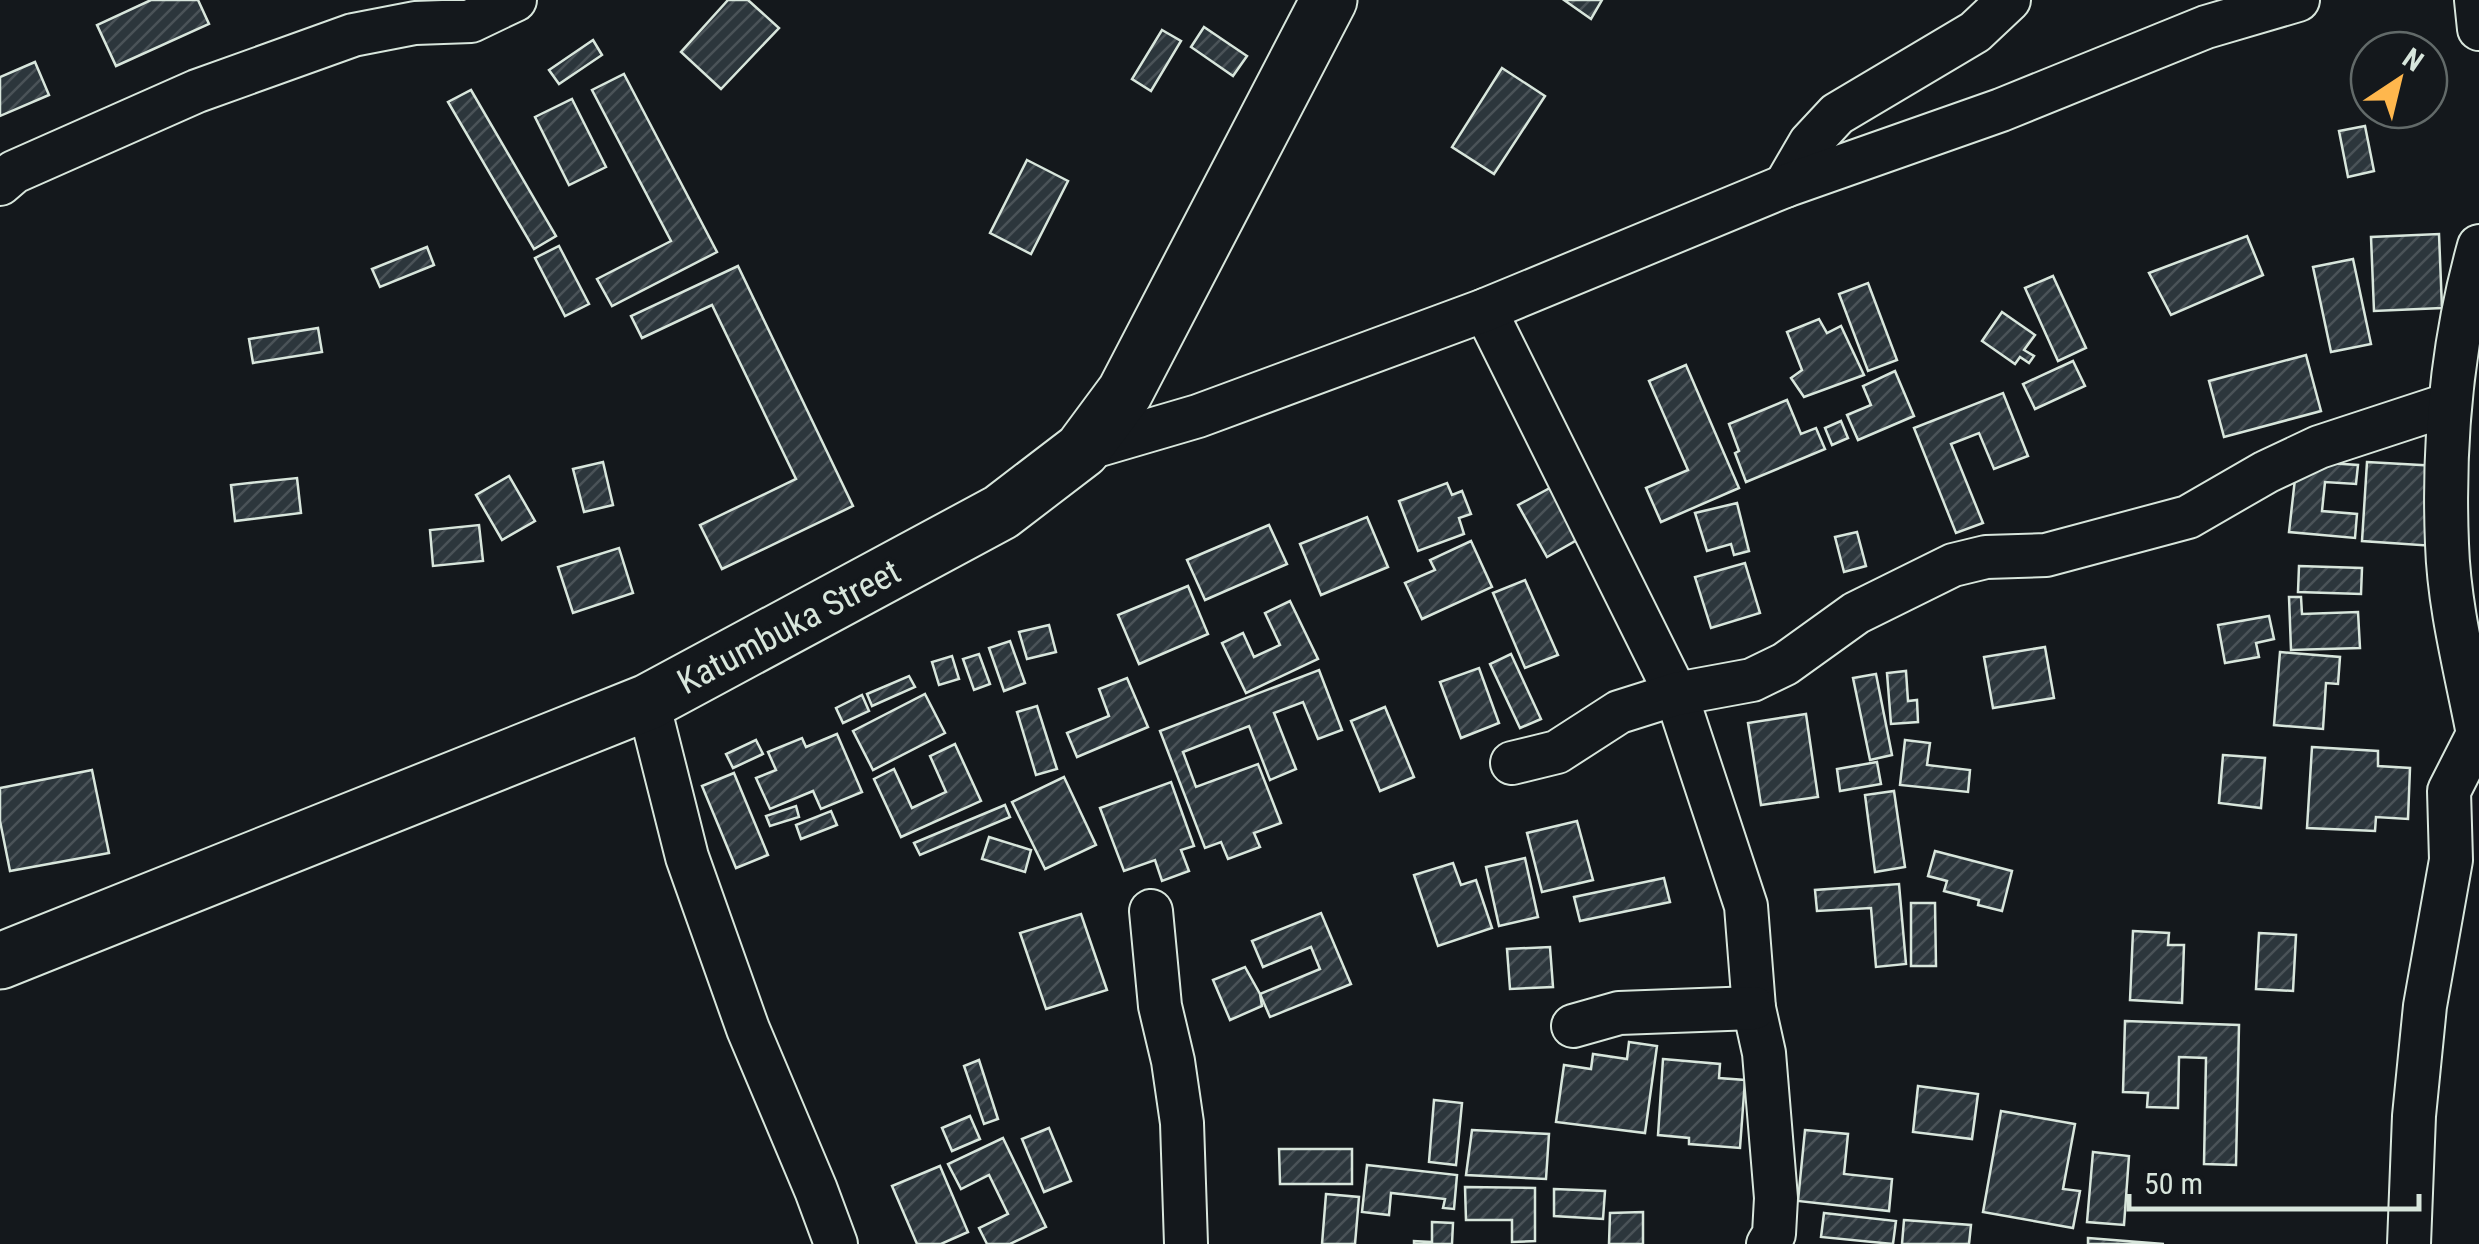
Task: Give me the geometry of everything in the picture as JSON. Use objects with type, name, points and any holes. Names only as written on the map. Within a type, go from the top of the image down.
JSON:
[{"type":"main road","name":"Katumbuka Street","points":[[0,960],[648,702],[1001,512],[1082,450],[1125,392],[1329,0]]},
{"type":"street","points":[[0,184],[14,172],[196,90],[353,35],[415,22],[471,22],[515,0]]},
{"type":"street","points":[[1785,186],[1810,144],[1837,114],[1976,32],[2009,0]]},
{"type":"street","points":[[1082,450],[1198,416],[1485,310],[1785,186],[2002,110],[2206,27],[2298,0]]},
{"type":"street","points":[[2476,0],[2479,30]]},
{"type":"street","points":[[2409,1244],[2414,1116],[2425,1006],[2451,860],[2448,790],[2478,734],[2460,651],[2447,545],[2450,404],[2462,309],[2479,246]]},
{"type":"street","points":[[1485,310],[1676,694],[1746,906],[1776,1198],[1774,1234],[1768,1244]]},
{"type":"street","points":[[1512,764],[1558,752],[1619,712],[1676,694],[1752,680],[1785,664],[1856,613],[1953,566],[1986,557],[2046,555],[2188,516],[2319,447],[2450,404]]},
{"type":"street","points":[[648,702],[687,856],[748,1028],[836,1244]]},
{"type":"street","points":[[1151,911],[1160,1006],[1174,1061],[1182,1123],[1186,1244]]},
{"type":"street","points":[[1573,1026],[1620,1013],[1754,1008]]},
{"type":"building","points":[[151,0],[198,0],[209,24],[116,66],[97,25]]},
{"type":"building","points":[[728,0],[748,0],[779,28],[721,89],[681,52]]},
{"type":"building","points":[[1564,0],[1602,0],[1591,19]]},
{"type":"building","points":[[1204,27],[1247,56],[1233,76],[1191,47]]},
{"type":"building","points":[[1162,30],[1181,41],[1151,91],[1132,79]]},
{"type":"building","points":[[593,40],[602,55],[559,84],[549,70]]},
{"type":"building","points":[[35,62],[49,95],[0,116],[0,77]]},
{"type":"building","points":[[1502,68],[1545,96],[1494,174],[1452,147]]},
{"type":"building","points":[[624,74],[717,252],[612,306],[597,279],[671,241],[592,90]]},
{"type":"building","points":[[471,90],[556,236],[534,249],[448,102]]},
{"type":"building","points":[[572,99],[606,167],[569,185],[535,117]]},
{"type":"building","points":[[2366,130],[2374,171],[2348,177],[2339,131]]},
{"type":"building","points":[[1027,160],[1068,181],[1031,254],[990,233]]},
{"type":"building","points":[[2439,234],[2442,308],[2374,311],[2371,237]]},
{"type":"building","points":[[2247,236],[2263,275],[2171,315],[2149,273]]},
{"type":"building","points":[[559,246],[589,304],[565,316],[535,258]]},
{"type":"building","points":[[427,247],[434,265],[380,287],[372,269]]},
{"type":"building","points":[[2353,259],[2371,344],[2331,352],[2313,267]]},
{"type":"building","points":[[738,266],[853,506],[722,569],[700,525],[796,479],[712,305],[642,338],[631,316]]},
{"type":"building","points":[[2053,276],[2086,348],[2058,361],[2025,288]]},
{"type":"building","points":[[1868,283],[1897,360],[1868,371],[1839,294]]},
{"type":"building","points":[[2002,312],[2035,335],[2024,350],[2034,356],[2029,363],[2020,357],[2015,364],[1982,341]]},
{"type":"building","points":[[1819,319],[1827,333],[1841,326],[1864,375],[1804,397],[1791,378],[1802,370],[1787,332]]},
{"type":"building","points":[[318,328],[322,352],[253,363],[249,339]]},
{"type":"building","points":[[2306,355],[2321,411],[2224,437],[2209,381]]},
{"type":"building","points":[[2073,361],[2085,386],[2035,409],[2023,384]]},
{"type":"building","points":[[1686,365],[1739,488],[1661,522],[1646,488],[1688,470],[1649,381]]},
{"type":"building","points":[[1895,371],[1914,416],[1858,440],[1847,415],[1871,405],[1863,386]]},
{"type":"building","points":[[2003,393],[2028,456],[1994,469],[1979,433],[1951,444],[1983,523],[1956,533],[1914,428]]},
{"type":"building","points":[[1787,400],[1801,434],[1816,428],[1825,449],[1746,482],[1729,424]]},
{"type":"building","points":[[1841,421],[1848,438],[1832,445],[1825,428]]},
{"type":"building","points":[[2297,461],[2358,465],[2356,484],[2325,482],[2322,511],[2357,514],[2355,538],[2289,532]]},
{"type":"building","points":[[603,462],[613,505],[584,512],[573,469]]},
{"type":"building","points":[[2367,462],[2438,466],[2434,546],[2362,541]]},
{"type":"building","points":[[509,476],[535,521],[502,540],[476,495]]},
{"type":"building","points":[[297,478],[301,513],[235,521],[231,485]]},
{"type":"building","points":[[1447,483],[1452,495],[1462,491],[1471,514],[1459,518],[1464,534],[1418,551],[1399,501]]},
{"type":"building","points":[[1550,488],[1577,540],[1547,557],[1518,505]]},
{"type":"building","points":[[1737,503],[1749,551],[1734,555],[1731,544],[1707,551],[1695,513]]},
{"type":"building","points":[[1367,517],[1388,567],[1321,595],[1300,544]]},
{"type":"building","points":[[479,525],[483,561],[433,566],[430,530]]},
{"type":"building","points":[[1269,525],[1287,564],[1205,600],[1187,560]]},
{"type":"building","points":[[1857,532],[1866,566],[1844,572],[1835,537]]},
{"type":"building","points":[[1471,541],[1492,587],[1422,619],[1405,583],[1435,570],[1430,560]]},
{"type":"building","points":[[619,548],[633,593],[573,613],[558,567]]},
{"type":"building","points":[[1745,563],[1760,613],[1711,628],[1695,577]]},
{"type":"building","points":[[2299,566],[2362,568],[2361,594],[2298,592]]},
{"type":"building","points":[[1525,580],[1558,655],[1525,668],[1493,593]]},
{"type":"building","points":[[1188,586],[1208,634],[1139,664],[1118,615]]},
{"type":"building","points":[[2289,597],[2301,597],[2302,614],[2358,612],[2360,648],[2291,650]]},
{"type":"building","points":[[1290,601],[1318,659],[1246,693],[1222,643],[1243,633],[1254,657],[1280,645],[1265,613]]},
{"type":"building","points":[[2269,616],[2274,639],[2256,643],[2259,657],[2225,663],[2218,625]]},
{"type":"building","points":[[1049,625],[1056,652],[1027,659],[1019,632]]},
{"type":"building","points":[[1010,641],[1025,683],[1004,691],[989,648]]},
{"type":"building","points":[[2045,647],[2054,698],[1993,708],[1984,657]]},
{"type":"building","points":[[2280,652],[2340,657],[2338,684],[2326,683],[2323,729],[2274,725]]},
{"type":"building","points":[[979,654],[990,684],[974,690],[963,659]]},
{"type":"building","points":[[1511,654],[1541,719],[1520,728],[1490,664]]},
{"type":"building","points":[[952,656],[959,679],[939,685],[932,662]]},
{"type":"building","points":[[1479,668],[1499,723],[1461,738],[1440,682]]},
{"type":"building","points":[[1319,670],[1342,730],[1318,739],[1303,702],[1274,713],[1296,769],[1270,780],[1249,726],[1183,752],[1196,787],[1258,764],[1281,823],[1254,833],[1260,847],[1228,859],[1221,842],[1205,848],[1160,731]]},
{"type":"building","points":[[1906,671],[1908,701],[1917,700],[1918,722],[1891,724],[1887,673]]},
{"type":"building","points":[[1876,674],[1892,755],[1870,760],[1853,678]]},
{"type":"building","points":[[909,676],[915,687],[872,706],[867,694]]},
{"type":"building","points":[[1127,678],[1148,727],[1077,757],[1067,733],[1109,716],[1099,689]]},
{"type":"building","points":[[925,694],[945,733],[873,770],[853,731]]},
{"type":"building","points":[[862,695],[869,711],[843,723],[836,708]]},
{"type":"building","points":[[1037,706],[1057,769],[1036,775],[1017,712]]},
{"type":"building","points":[[1385,707],[1414,777],[1380,791],[1351,721]]},
{"type":"building","points":[[1806,714],[1818,797],[1761,805],[1748,723]]},
{"type":"building","points":[[837,734],[862,792],[821,809],[813,791],[770,809],[756,778],[776,770],[768,752],[802,738],[806,747]]},
{"type":"building","points":[[756,740],[763,754],[733,768],[726,754]]},
{"type":"building","points":[[1905,740],[1930,743],[1927,765],[1970,770],[1968,792],[1900,785]]},
{"type":"building","points":[[955,744],[981,801],[901,837],[874,779],[894,769],[912,808],[946,792],[930,756]]},
{"type":"building","points":[[2312,747],[2378,751],[2378,766],[2410,768],[2408,819],[2376,817],[2375,831],[2307,828]]},
{"type":"building","points":[[2223,755],[2265,758],[2261,808],[2219,803]]},
{"type":"building","points":[[1877,762],[1881,784],[1840,791],[1837,769]]},
{"type":"building","points":[[92,770],[109,853],[10,871],[0,821],[0,788]]},
{"type":"building","points":[[734,773],[768,855],[736,868],[702,786]]},
{"type":"building","points":[[1064,777],[1096,845],[1045,869],[1012,802]]},
{"type":"building","points":[[1171,782],[1194,846],[1181,850],[1189,871],[1162,881],[1155,860],[1124,871],[1100,808]]},
{"type":"building","points":[[1894,791],[1905,867],[1875,872],[1865,795]]},
{"type":"building","points":[[1005,805],[1010,817],[920,855],[914,843]]},
{"type":"building","points":[[796,806],[799,817],[770,826],[766,816]]},
{"type":"building","points":[[831,811],[837,825],[801,839],[796,825]]},
{"type":"building","points":[[1577,821],[1593,880],[1542,892],[1527,833]]},
{"type":"building","points":[[989,837],[1031,850],[1025,872],[982,859]]},
{"type":"building","points":[[1935,851],[2012,871],[2002,911],[1944,891],[1947,881],[1928,876]]},
{"type":"building","points":[[1525,858],[1538,917],[1499,926],[1486,867]]},
{"type":"building","points":[[1453,863],[1461,885],[1476,880],[1492,928],[1438,946],[1414,875]]},
{"type":"building","points":[[1664,878],[1670,902],[1580,921],[1574,897]]},
{"type":"building","points":[[1899,884],[1906,964],[1876,967],[1871,908],[1817,911],[1815,890]]},
{"type":"building","points":[[1911,903],[1935,903],[1936,966],[1911,966]]},
{"type":"building","points":[[1321,913],[1351,984],[1270,1017],[1260,994],[1320,969],[1311,947],[1263,967],[1252,941]]},
{"type":"building","points":[[1081,914],[1107,990],[1046,1009],[1020,933]]},
{"type":"building","points":[[2133,931],[2169,933],[2168,945],[2184,945],[2182,1003],[2130,1000]]},
{"type":"building","points":[[2259,933],[2296,935],[2293,991],[2256,989]]},
{"type":"building","points":[[1550,947],[1553,987],[1510,989],[1507,949]]},
{"type":"building","points":[[1245,967],[1262,1006],[1230,1020],[1213,980]]},
{"type":"building","points":[[2125,1021],[2239,1025],[2236,1165],[2204,1164],[2206,1058],[2179,1057],[2178,1108],[2147,1107],[2148,1093],[2123,1092]]},
{"type":"building","points":[[1629,1042],[1657,1046],[1645,1133],[1556,1122],[1564,1065],[1591,1069],[1593,1054],[1627,1059]]},
{"type":"building","points":[[1663,1059],[1720,1064],[1719,1078],[1745,1080],[1740,1148],[1689,1144],[1689,1138],[1658,1135]]},
{"type":"building","points":[[979,1060],[998,1119],[984,1124],[964,1066]]},
{"type":"building","points":[[1918,1086],[1978,1094],[1972,1139],[1913,1132]]},
{"type":"building","points":[[1434,1100],[1462,1103],[1456,1165],[1429,1162]]},
{"type":"building","points":[[2001,1111],[2075,1124],[2063,1189],[2080,1191],[2073,1228],[1983,1212]]},
{"type":"building","points":[[970,1116],[980,1139],[952,1151],[942,1128]]},
{"type":"building","points":[[1049,1128],[1071,1181],[1044,1192],[1022,1139]]},
{"type":"building","points":[[1472,1130],[1549,1134],[1546,1179],[1466,1175]]},
{"type":"building","points":[[1805,1130],[1848,1134],[1844,1174],[1892,1179],[1889,1211],[1798,1201]]},
{"type":"building","points":[[1003,1138],[1046,1227],[1010,1244],[987,1244],[979,1228],[1008,1214],[989,1175],[961,1189],[948,1164]]},
{"type":"building","points":[[1279,1149],[1352,1149],[1352,1184],[1280,1184]]},
{"type":"building","points":[[2093,1152],[2129,1156],[2124,1225],[2087,1222]]},
{"type":"building","points":[[1367,1165],[1457,1175],[1454,1209],[1443,1208],[1445,1199],[1391,1193],[1389,1215],[1362,1212]]},
{"type":"building","points":[[940,1166],[968,1232],[941,1244],[917,1244],[892,1186]]},
{"type":"building","points":[[1465,1187],[1535,1188],[1535,1241],[1512,1242],[1512,1220],[1466,1220]]},
{"type":"building","points":[[1554,1189],[1605,1191],[1603,1219],[1554,1216]]},
{"type":"building","points":[[1326,1194],[1359,1197],[1355,1244],[1322,1244]]},
{"type":"building","points":[[1643,1212],[1643,1244],[1609,1244],[1610,1213]]},
{"type":"building","points":[[1824,1213],[1896,1221],[1893,1244],[1821,1237]]},
{"type":"building","points":[[1904,1220],[1971,1225],[1969,1244],[1902,1244]]},
{"type":"building","points":[[1432,1222],[1453,1223],[1452,1244],[1414,1244],[1432,1242]]},
{"type":"building","points":[[2088,1238],[2164,1244],[2088,1244]]}]
